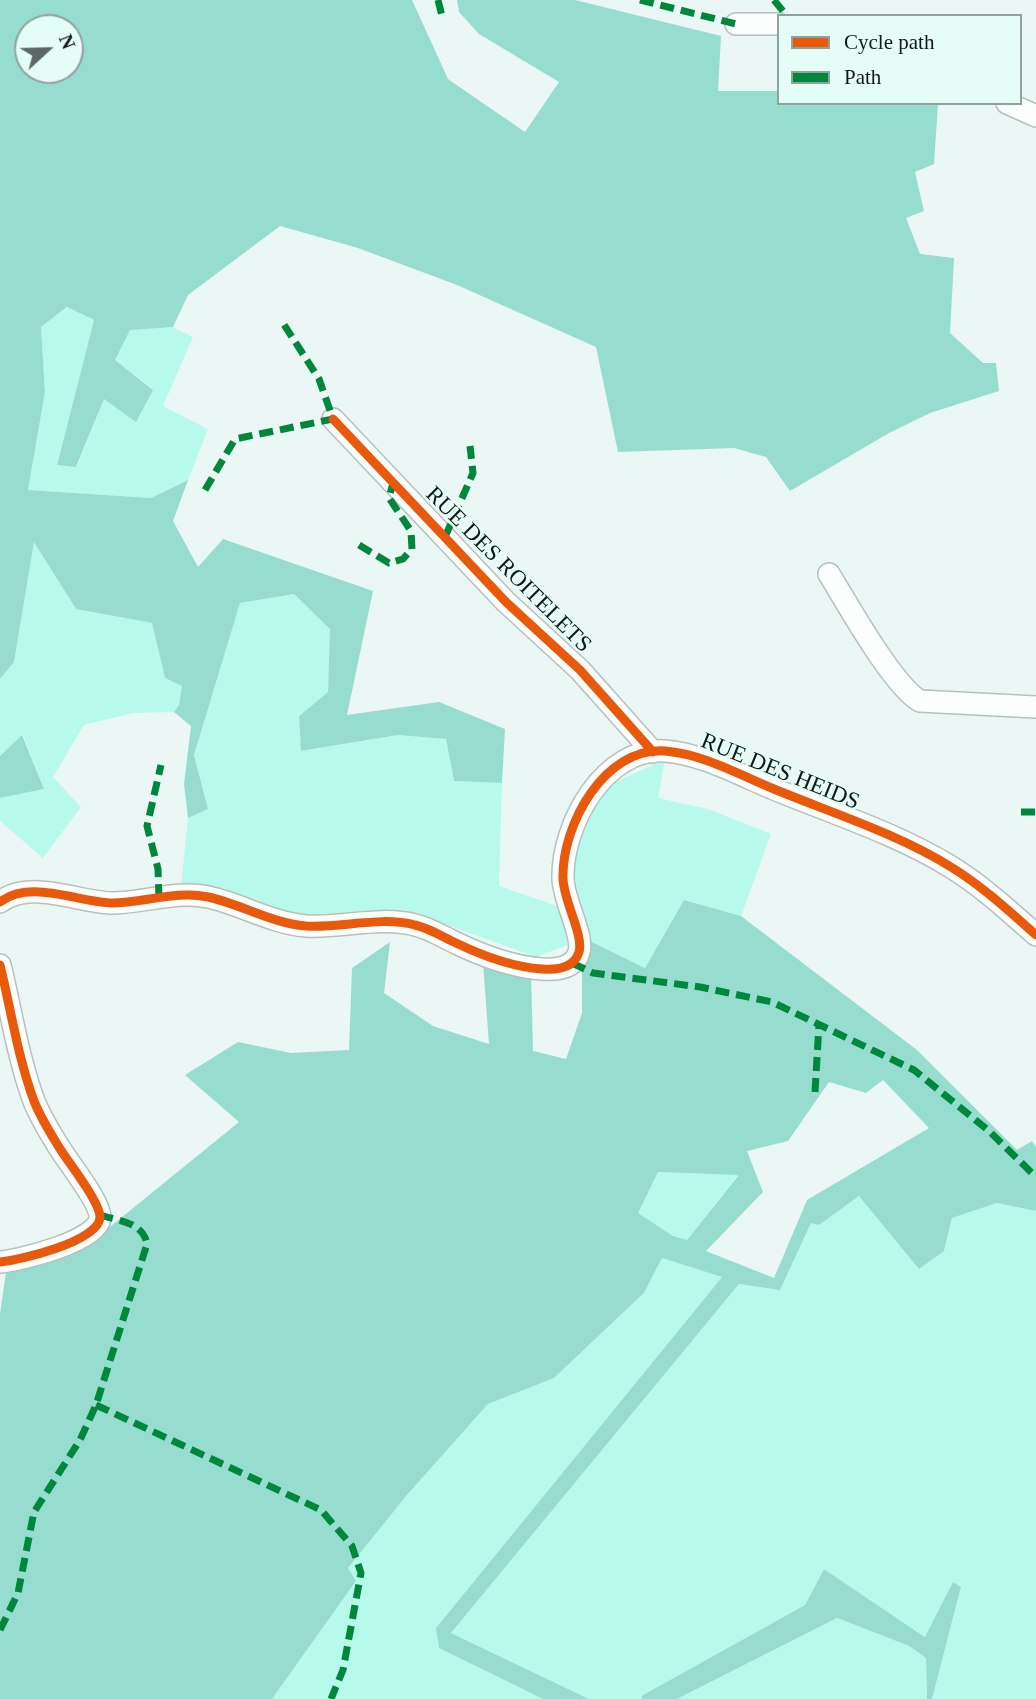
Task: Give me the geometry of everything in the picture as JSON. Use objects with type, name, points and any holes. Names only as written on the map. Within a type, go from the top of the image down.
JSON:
[{"type":"street","points":[[736,24],[777,23]]},
{"type":"street","points":[[1011,105],[1036,116]]},
{"type":"street","name":"RUE DES ROITELETS","points":[[333,419],[506,602],[580,670],[653,751]]},
{"type":"street","points":[[829,574],[909,695],[920,701],[1036,707]]},
{"type":"street","name":"RUE DES HEIDS","points":[[0,902],[13,892],[38,892],[112,903],[206,896],[273,919],[304,926],[391,922],[417,925],[479,954],[516,965],[561,969],[572,963],[579,954],[580,939],[565,900],[563,876],[569,839],[580,809],[606,775],[617,766],[653,751],[685,754],[712,763],[895,839],[950,866],[994,897],[1036,935]]},
{"type":"street","points":[[0,965],[34,1102],[58,1147],[93,1198],[100,1215],[99,1222],[91,1231],[80,1237],[41,1253],[0,1262]]},
{"type":"green space","points":[[0,0],[412,0],[448,79],[525,132],[559,82],[479,34],[459,12],[457,0],[575,0],[721,36],[718,91],[777,91],[777,105],[938,105],[934,164],[915,172],[924,211],[906,218],[920,254],[954,258],[950,333],[983,363],[996,363],[999,391],[930,413],[889,433],[790,491],[766,457],[734,448],[618,452],[596,347],[457,285],[358,248],[280,226],[188,295],[173,327],[130,330],[115,360],[153,390],[136,422],[104,399],[76,467],[57,465],[94,320],[67,307],[41,327],[45,392],[28,490],[151,498],[188,480],[173,521],[198,567],[223,539],[373,591],[347,715],[439,702],[505,729],[502,783],[454,781],[446,739],[398,735],[301,751],[299,716],[328,692],[330,629],[294,594],[240,603],[194,755],[208,809],[188,818],[184,784],[191,726],[174,712],[179,705],[182,686],[165,678],[152,623],[76,609],[34,542],[14,662],[0,679]]},
{"type":"green space","points":[[68,307],[94,320],[57,465],[77,467],[104,399],[153,389],[115,360],[130,329],[173,327],[193,337],[163,406],[208,429],[188,480],[151,498],[28,490],[45,392],[41,327]]},
{"type":"green space","points":[[34,541],[76,609],[152,623],[165,678],[182,686],[179,705],[174,712],[133,713],[84,725],[53,777],[81,807],[43,858],[0,821],[0,798],[44,789],[23,735],[0,756],[0,679],[14,662]]},
{"type":"green space","points":[[294,594],[331,629],[328,692],[299,716],[302,751],[398,735],[446,739],[454,781],[502,783],[499,886],[560,907],[568,945],[536,957],[422,916],[354,912],[292,915],[181,888],[188,818],[208,809],[194,755],[240,603]]},
{"type":"green space","points":[[22,735],[44,789],[0,798],[0,756]]},
{"type":"green space","points":[[665,759],[658,798],[708,809],[771,834],[741,916],[684,900],[645,968],[588,940],[571,906],[575,841],[605,787]]},
{"type":"green space","points":[[684,900],[741,916],[917,1050],[1017,1150],[1032,1141],[1036,1147],[1036,1211],[997,1203],[952,1218],[944,1251],[919,1269],[859,1196],[819,1225],[811,1223],[780,1290],[739,1284],[451,1633],[589,1699],[543,1699],[439,1648],[436,1628],[722,1277],[662,1258],[644,1293],[554,1378],[488,1404],[407,1495],[348,1568],[356,1581],[272,1699],[0,1699],[0,1314],[6,1272],[111,1226],[239,1122],[185,1075],[238,1042],[291,1053],[349,1050],[352,968],[390,942],[384,993],[433,1026],[489,1044],[483,963],[531,973],[533,1051],[566,1059],[582,1013],[582,972],[588,940],[645,968]],"holes":[[[883,1080],[929,1128],[807,1200],[774,1278],[706,1251],[763,1192],[747,1151],[788,1141],[829,1082],[866,1093]],[[658,1172],[737,1175],[738,1176],[687,1240],[673,1236],[638,1213]]]},
{"type":"green space","points":[[658,1172],[738,1175],[687,1240],[673,1236],[637,1213]]},
{"type":"green space","points":[[859,1196],[944,1251],[952,1218],[997,1203],[1036,1211],[1036,1699],[932,1699],[961,1588],[926,1637],[824,1569],[805,1605],[640,1699],[589,1699],[451,1633],[739,1284],[780,1290],[811,1223],[819,1224]]},
{"type":"green space","points":[[662,1258],[722,1277],[436,1628],[439,1648],[543,1699],[272,1699],[356,1581],[347,1568],[407,1495],[488,1404],[554,1378],[644,1293]]},
{"type":"green space","points":[[824,1569],[925,1637],[953,1582],[961,1587],[932,1699],[927,1699],[926,1658],[909,1646],[837,1618],[677,1699],[641,1699],[643,1695],[805,1605]]},
{"type":"green space","points":[[837,1618],[909,1646],[926,1658],[927,1699],[677,1699]]},
{"type":"marked path","points":[[438,0],[442,16]]},
{"type":"marked path","points":[[640,0],[736,24]]},
{"type":"marked path","points":[[774,0],[785,14]]},
{"type":"marked path","points":[[205,490],[235,439],[333,419],[319,379],[283,323]]},
{"type":"marked path","points":[[445,537],[473,473],[470,446]]},
{"type":"marked path","points":[[359,545],[389,563],[403,559],[412,549],[411,531],[389,498],[393,483]]},
{"type":"marked path","points":[[159,898],[158,869],[147,826],[161,765]]},
{"type":"marked path","points":[[1021,812],[1036,812]]},
{"type":"marked path","points":[[572,963],[593,973],[700,987],[772,1002],[914,1070],[989,1131],[1036,1177]]},
{"type":"marked path","points":[[815,1092],[819,1024]]},
{"type":"marked path","points":[[0,1630],[18,1593],[34,1512],[80,1440],[96,1405],[147,1244],[141,1231],[135,1227],[100,1215]]},
{"type":"marked path","points":[[96,1405],[321,1510],[352,1546],[361,1573],[343,1670],[331,1699]]},
{"type":"cycle path","points":[[333,419],[506,602],[580,670],[653,752]]},
{"type":"cycle path","points":[[0,902],[25,892],[112,903],[196,895],[306,926],[375,922],[415,925],[498,960],[531,968],[559,969],[577,958],[580,945],[563,878],[570,835],[579,813],[606,775],[623,762],[643,753],[665,751],[693,756],[721,766],[909,844],[974,882],[1036,935]]},
{"type":"cycle path","points":[[0,965],[19,1051],[34,1101],[54,1139],[95,1202],[100,1218],[96,1227],[72,1242],[40,1254],[0,1262]]}]
